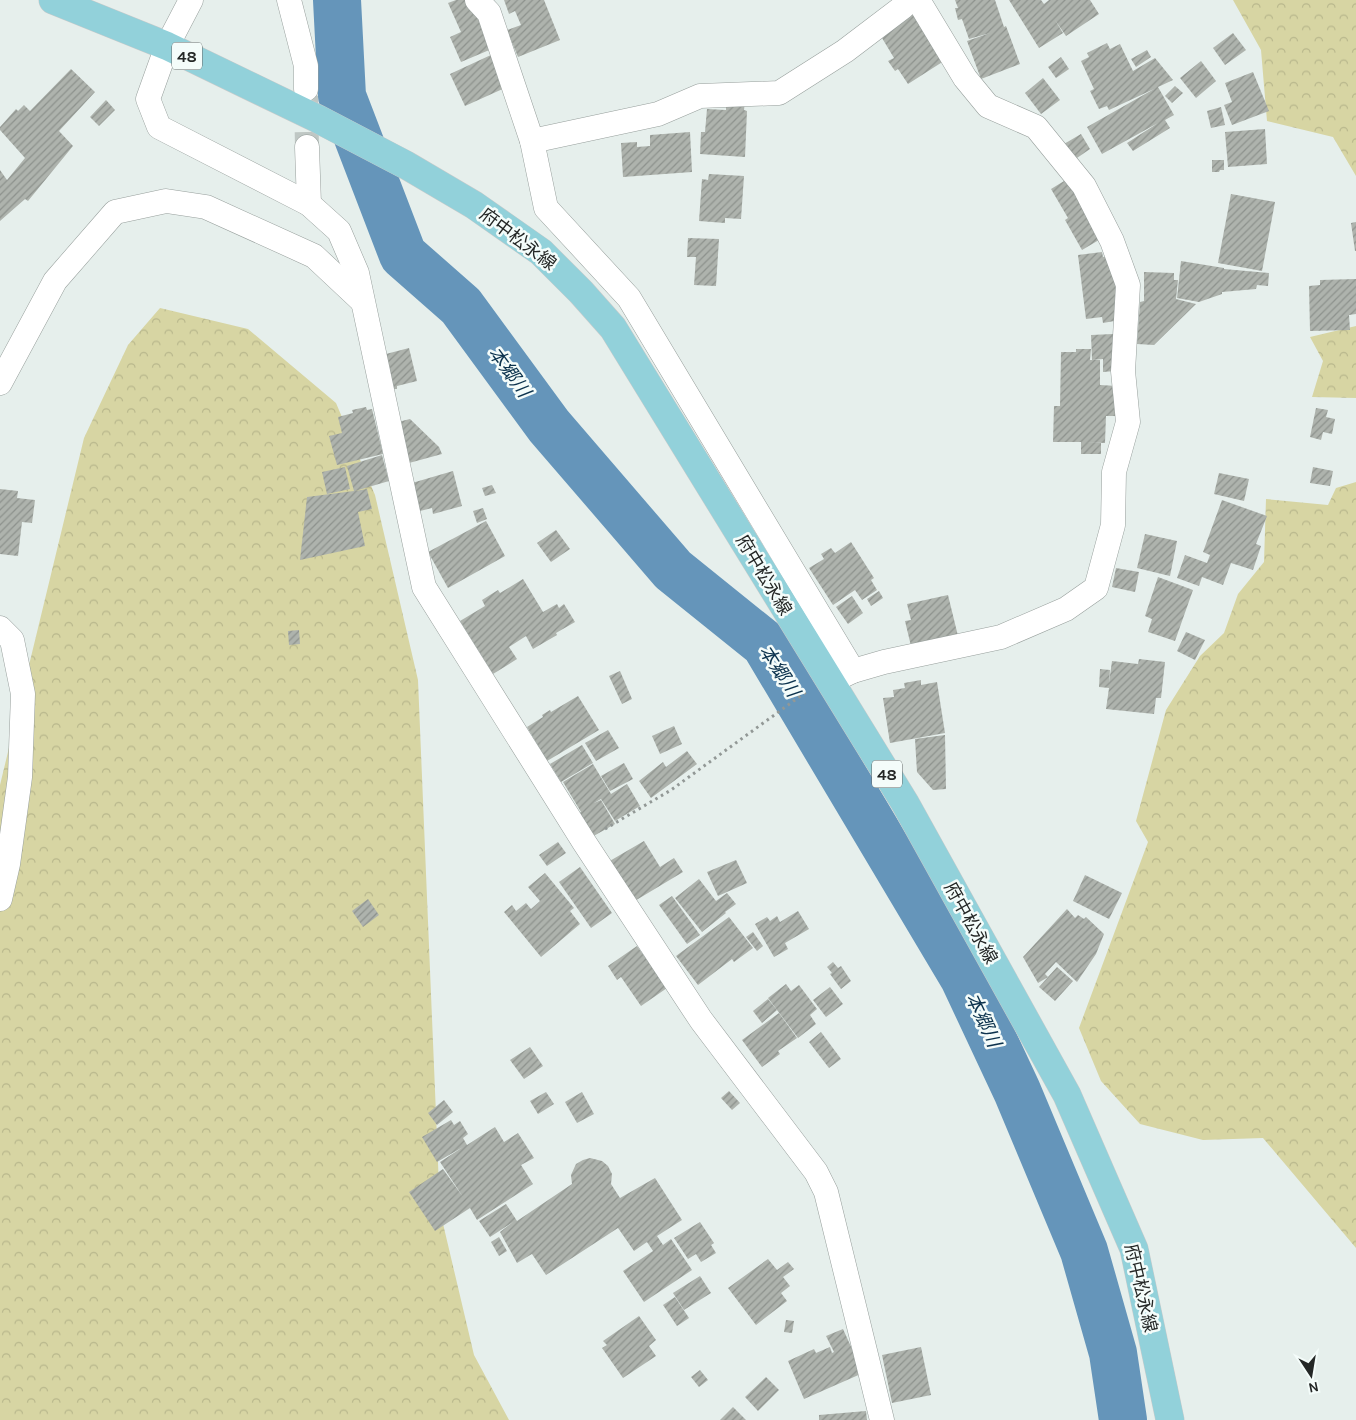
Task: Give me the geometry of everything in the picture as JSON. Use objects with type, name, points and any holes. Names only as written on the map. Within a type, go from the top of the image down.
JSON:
[{"type":"main road","name":"府中松永線","points":[[53,0],[167,46],[318,119],[406,165],[474,205],[541,252],[581,292],[613,328],[905,803],[1067,1095],[1134,1248],[1170,1420]]},
{"type":"street","points":[[191,0],[167,46],[148,99],[159,127],[309,204],[339,231],[357,274],[424,586],[584,842],[701,1020],[816,1172],[826,1192],[882,1420]]},
{"type":"street","points":[[289,0],[306,66],[306,89]]},
{"type":"street","points":[[477,0],[490,13],[532,141],[546,208],[629,298],[829,682],[884,662],[1001,637],[1066,610],[1096,588],[1113,526],[1114,472],[1128,422],[1122,371],[1128,285],[1112,241],[1084,186],[1036,127],[988,106],[965,78],[918,0]]},
{"type":"street","points":[[532,141],[658,114],[700,96],[779,93],[845,51],[903,7],[905,0]]},
{"type":"street","points":[[308,147],[309,204]]},
{"type":"street","points":[[0,383],[55,281],[115,212],[166,201],[206,208],[314,256],[362,302]]},
{"type":"street","points":[[0,628],[12,640],[23,694],[20,777],[8,864],[0,899]]},
{"type":"path","points":[[584,842],[671,790],[750,732],[829,682]]},
{"type":"green space","points":[[1233,0],[1356,0],[1356,176],[1333,137],[1267,121],[1261,50]]},
{"type":"green space","points":[[160,308],[248,329],[336,403],[375,495],[418,680],[440,1211],[474,1355],[509,1420],[0,1420],[0,785],[84,438],[128,345]]},
{"type":"green space","points":[[1356,326],[1356,398],[1312,397],[1323,361],[1310,337]]},
{"type":"green space","points":[[1356,482],[1356,1248],[1263,1138],[1203,1140],[1140,1124],[1101,1081],[1079,1028],[1148,842],[1136,821],[1166,710],[1200,656],[1224,633],[1238,594],[1264,562],[1266,499],[1328,505],[1336,488]]},
{"type":"building","points":[[456,0],[467,0],[475,4],[494,48],[461,62],[450,37],[461,32],[448,3]]},
{"type":"building","points":[[504,0],[544,0],[560,40],[518,57],[507,30],[521,25],[515,11],[509,14]]},
{"type":"building","points":[[955,0],[995,0],[1020,64],[981,79],[967,41],[990,33],[969,39],[962,19],[958,20],[955,8],[958,8]]},
{"type":"building","points":[[1009,0],[1041,0],[1044,4],[1049,0],[1090,0],[1099,14],[1066,36],[1055,20],[1063,33],[1039,48]]},
{"type":"building","points":[[916,10],[947,59],[908,84],[898,69],[895,71],[888,61],[894,58],[879,33]]},
{"type":"building","points":[[1233,33],[1246,50],[1225,65],[1213,48]]},
{"type":"building","points":[[1107,43],[1110,49],[1120,44],[1133,71],[1155,58],[1173,80],[1158,87],[1174,115],[1165,120],[1170,128],[1133,151],[1127,143],[1158,123],[1102,154],[1087,127],[1154,89],[1109,110],[1107,106],[1099,109],[1090,91],[1094,89],[1081,61],[1089,57],[1087,53]]},
{"type":"building","points":[[1147,50],[1151,57],[1136,67],[1131,59]]},
{"type":"building","points":[[493,54],[507,87],[465,106],[450,74]]},
{"type":"building","points":[[1061,57],[1069,69],[1056,78],[1048,67]]},
{"type":"building","points":[[1201,61],[1216,81],[1196,98],[1180,78]]},
{"type":"building","points":[[71,69],[95,92],[59,131],[73,146],[28,201],[25,199],[0,221],[0,170],[7,180],[25,158],[0,130],[0,127],[16,109],[18,111],[24,105],[30,111]]},
{"type":"building","points":[[1253,72],[1269,111],[1232,125],[1224,105],[1232,102],[1225,83]]},
{"type":"building","points":[[1043,78],[1060,100],[1041,114],[1025,93]]},
{"type":"building","points":[[1175,86],[1183,93],[1172,103],[1165,96]]},
{"type":"building","points":[[106,100],[115,110],[99,126],[90,117]]},
{"type":"building","points":[[726,100],[745,101],[744,110],[747,111],[745,157],[700,154],[701,132],[705,132],[707,109],[726,110]]},
{"type":"building","points":[[1221,107],[1225,125],[1211,128],[1207,111]]},
{"type":"building","points":[[1265,129],[1267,164],[1228,167],[1225,132]]},
{"type":"building","points":[[690,132],[692,172],[623,177],[621,143],[637,142],[637,147],[650,146],[650,135]]},
{"type":"building","points":[[1081,134],[1090,149],[1074,160],[1064,144]]},
{"type":"building","points":[[1212,160],[1224,160],[1224,170],[1212,172]]},
{"type":"building","points":[[709,174],[744,176],[741,219],[725,218],[725,223],[699,221],[702,179],[708,180]]},
{"type":"building","points":[[1069,178],[1104,237],[1082,250],[1065,220],[1068,218],[1051,189]]},
{"type":"building","points":[[1231,194],[1275,202],[1262,271],[1218,263]]},
{"type":"building","points":[[1356,222],[1356,251],[1355,251],[1351,223]]},
{"type":"building","points":[[688,238],[719,239],[716,286],[694,285],[696,257],[687,257]]},
{"type":"building","points":[[1102,252],[1103,257],[1112,256],[1120,320],[1103,323],[1102,317],[1086,319],[1078,255]]},
{"type":"building","points":[[1181,261],[1224,269],[1269,273],[1268,286],[1257,285],[1256,289],[1222,292],[1222,294],[1199,302],[1177,298]]},
{"type":"building","points":[[1144,272],[1174,273],[1174,280],[1178,280],[1176,299],[1196,304],[1154,345],[1137,344],[1140,302],[1144,301]]},
{"type":"building","points":[[1356,279],[1356,314],[1349,315],[1350,330],[1310,331],[1309,286],[1320,285],[1320,280]]},
{"type":"building","points":[[1113,334],[1115,371],[1103,372],[1103,359],[1092,360],[1091,335]]},
{"type":"building","points":[[409,348],[417,381],[397,386],[397,389],[393,389],[386,354]]},
{"type":"building","points":[[1076,349],[1091,349],[1090,360],[1100,360],[1100,385],[1117,386],[1116,416],[1106,416],[1105,443],[1085,442],[1101,443],[1101,454],[1081,454],[1081,442],[1053,442],[1054,406],[1060,406],[1061,352],[1076,352]]},
{"type":"building","points":[[366,407],[367,410],[372,409],[383,454],[337,465],[329,436],[342,433],[338,417],[353,413],[352,410]]},
{"type":"building","points":[[1316,408],[1328,410],[1326,417],[1335,419],[1332,434],[1323,432],[1321,440],[1310,437]]},
{"type":"building","points":[[410,419],[439,447],[442,454],[409,463],[398,422]]},
{"type":"building","points":[[382,455],[389,481],[355,491],[367,489],[372,509],[358,512],[365,546],[300,560],[307,497],[354,491],[347,466]]},
{"type":"building","points":[[345,467],[350,489],[327,494],[322,472]]},
{"type":"building","points":[[1313,467],[1333,471],[1330,486],[1310,483]]},
{"type":"building","points":[[453,471],[462,506],[433,514],[432,508],[420,511],[412,483]]},
{"type":"building","points":[[1219,473],[1249,479],[1244,501],[1214,494]]},
{"type":"building","points":[[492,485],[496,493],[485,496],[482,488]]},
{"type":"building","points":[[0,489],[18,491],[17,498],[35,500],[32,523],[22,522],[18,556],[0,554]]},
{"type":"building","points":[[1222,500],[1267,516],[1256,544],[1261,546],[1253,570],[1231,563],[1223,585],[1202,577],[1199,586],[1177,578],[1185,555],[1207,563],[1210,555],[1203,552]]},
{"type":"building","points":[[483,508],[487,519],[477,523],[473,511]]},
{"type":"building","points":[[486,521],[505,556],[448,588],[428,552]]},
{"type":"building","points":[[556,530],[570,549],[551,562],[537,543]]},
{"type":"building","points":[[1145,534],[1177,541],[1170,576],[1137,568]]},
{"type":"building","points":[[851,542],[874,578],[871,580],[877,590],[862,600],[855,590],[833,605],[809,568],[824,559],[821,554],[831,548],[835,553]]},
{"type":"building","points":[[1116,568],[1139,572],[1135,592],[1112,587]]},
{"type":"building","points":[[1158,577],[1193,590],[1175,641],[1148,632],[1152,619],[1145,616]]},
{"type":"building","points":[[523,579],[543,612],[557,604],[559,608],[564,604],[575,622],[533,649],[526,636],[509,647],[517,659],[493,674],[460,621],[485,606],[482,600],[498,590],[500,593]]},
{"type":"building","points":[[879,591],[883,598],[871,606],[867,599]]},
{"type":"building","points":[[948,595],[958,636],[911,646],[905,621],[911,620],[907,604]]},
{"type":"building","points":[[852,596],[863,613],[848,624],[836,607]]},
{"type":"building","points":[[299,630],[300,644],[289,645],[288,631]]},
{"type":"building","points":[[1186,632],[1205,640],[1195,660],[1177,651]]},
{"type":"building","points":[[1139,659],[1165,662],[1161,698],[1156,698],[1154,714],[1106,709],[1109,688],[1099,687],[1100,669],[1110,670],[1109,683],[1112,661],[1138,664]]},
{"type":"building","points":[[620,671],[632,699],[622,704],[609,676]]},
{"type":"building","points":[[921,680],[921,685],[937,682],[945,733],[890,743],[883,698],[894,697],[893,690],[905,688],[904,683]]},
{"type":"building","points":[[578,696],[599,730],[547,761],[527,727],[550,710],[551,712]]},
{"type":"building","points":[[674,726],[682,744],[660,754],[652,736]]},
{"type":"building","points":[[608,730],[619,748],[596,761],[585,743]]},
{"type":"building","points":[[945,735],[946,789],[933,790],[917,772],[915,739]]},
{"type":"building","points":[[582,745],[593,763],[561,782],[550,764]]},
{"type":"building","points":[[687,751],[697,764],[651,798],[639,781],[663,762],[666,767]]},
{"type":"building","points":[[624,763],[633,779],[610,791],[601,776]]},
{"type":"building","points":[[593,764],[611,794],[627,784],[640,806],[615,821],[601,799],[594,803],[601,800],[615,824],[590,838],[576,814],[581,812],[563,782]]},
{"type":"building","points":[[644,841],[660,867],[674,858],[683,872],[633,902],[608,862]]},
{"type":"building","points":[[558,842],[566,853],[547,866],[539,855]]},
{"type":"building","points":[[736,860],[747,883],[718,896],[707,872]]},
{"type":"building","points":[[580,867],[612,913],[591,928],[559,882]]},
{"type":"building","points":[[545,873],[574,908],[570,911],[580,924],[541,957],[504,912],[512,905],[516,911],[526,903],[531,909],[540,901],[528,887]]},
{"type":"building","points":[[1085,875],[1122,893],[1109,919],[1073,901]]},
{"type":"building","points":[[699,879],[716,901],[727,893],[736,904],[702,932],[675,898]]},
{"type":"building","points":[[672,896],[700,935],[687,944],[659,905]]},
{"type":"building","points":[[368,899],[379,915],[363,927],[352,911]]},
{"type":"building","points":[[1067,909],[1075,918],[1078,915],[1084,919],[1086,917],[1104,934],[1096,954],[1077,982],[1056,962],[1045,974],[1048,977],[1038,983],[1023,957]]},
{"type":"building","points":[[798,911],[809,929],[785,943],[788,949],[774,957],[755,924],[767,917],[770,921],[777,916],[780,922]]},
{"type":"building","points":[[729,917],[753,948],[734,962],[732,959],[698,985],[676,956]]},
{"type":"building","points":[[753,932],[763,946],[757,951],[746,937]]},
{"type":"building","points":[[637,946],[667,988],[641,1006],[621,977],[617,980],[608,966]]},
{"type":"building","points":[[833,962],[838,968],[841,966],[851,981],[841,989],[827,967]]},
{"type":"building","points":[[1057,967],[1073,981],[1055,1001],[1039,987]]},
{"type":"building","points":[[786,984],[791,991],[799,985],[817,1009],[810,1015],[816,1024],[798,1038],[768,998]]},
{"type":"building","points":[[830,987],[843,1004],[826,1017],[813,1000]]},
{"type":"building","points":[[768,999],[777,1010],[762,1023],[753,1011]]},
{"type":"building","points":[[779,1013],[797,1038],[778,1051],[780,1054],[762,1067],[742,1040]]},
{"type":"building","points":[[821,1032],[841,1059],[829,1068],[809,1042]]},
{"type":"building","points":[[530,1047],[543,1066],[524,1079],[510,1060]]},
{"type":"building","points":[[729,1091],[740,1103],[732,1110],[721,1098]]},
{"type":"building","points":[[546,1092],[554,1104],[538,1114],[530,1101]]},
{"type":"building","points":[[582,1092],[594,1114],[577,1123],[565,1102]]},
{"type":"building","points":[[444,1100],[453,1112],[437,1125],[428,1113]]},
{"type":"building","points":[[451,1120],[454,1125],[460,1121],[468,1134],[463,1138],[467,1145],[495,1127],[504,1142],[518,1133],[534,1158],[521,1165],[533,1184],[477,1220],[470,1208],[435,1231],[409,1192],[443,1169],[463,1197],[440,1162],[463,1147],[437,1162],[422,1137]]},
{"type":"building","points":[[590,1158],[602,1161],[608,1166],[612,1174],[611,1184],[620,1198],[655,1178],[682,1220],[657,1236],[663,1245],[671,1239],[692,1270],[644,1302],[623,1271],[653,1251],[647,1242],[634,1251],[618,1228],[546,1275],[532,1254],[517,1263],[500,1232],[513,1222],[490,1237],[479,1221],[506,1204],[517,1221],[572,1184],[571,1175],[576,1164]]},
{"type":"building","points":[[700,1222],[714,1243],[711,1245],[716,1253],[701,1262],[696,1254],[688,1259],[674,1238]]},
{"type":"building","points":[[499,1237],[507,1251],[499,1256],[491,1242]]},
{"type":"building","points":[[768,1259],[777,1270],[788,1262],[794,1269],[783,1277],[790,1286],[781,1293],[787,1301],[756,1325],[728,1288]]},
{"type":"building","points":[[700,1276],[711,1293],[684,1310],[673,1293]]},
{"type":"building","points":[[675,1297],[689,1318],[677,1326],[663,1305]]},
{"type":"building","points":[[639,1316],[656,1340],[649,1346],[656,1356],[623,1378],[602,1348],[607,1345],[603,1341]]},
{"type":"building","points":[[786,1320],[794,1321],[792,1333],[784,1332]]},
{"type":"building","points":[[843,1329],[863,1373],[804,1399],[788,1361],[814,1349],[816,1353],[830,1347],[832,1353],[834,1352],[826,1336]]},
{"type":"building","points":[[921,1347],[931,1395],[892,1403],[882,1355]]},
{"type":"building","points":[[700,1370],[708,1380],[699,1387],[691,1377]]},
{"type":"building","points":[[766,1377],[779,1390],[758,1411],[745,1397]]},
{"type":"building","points":[[733,1407],[746,1420],[720,1420]]},
{"type":"building","points":[[866,1411],[867,1420],[819,1420],[819,1415]]},
{"type":"waterway","name":"本郷川","points":[[337,0],[342,96],[403,255],[461,306],[549,426],[673,570],[765,644],[964,978],[1017,1091],[1084,1251],[1113,1353],[1123,1420]]},
{"type":"tunnel","points":[[306,96],[307,147]]}]
